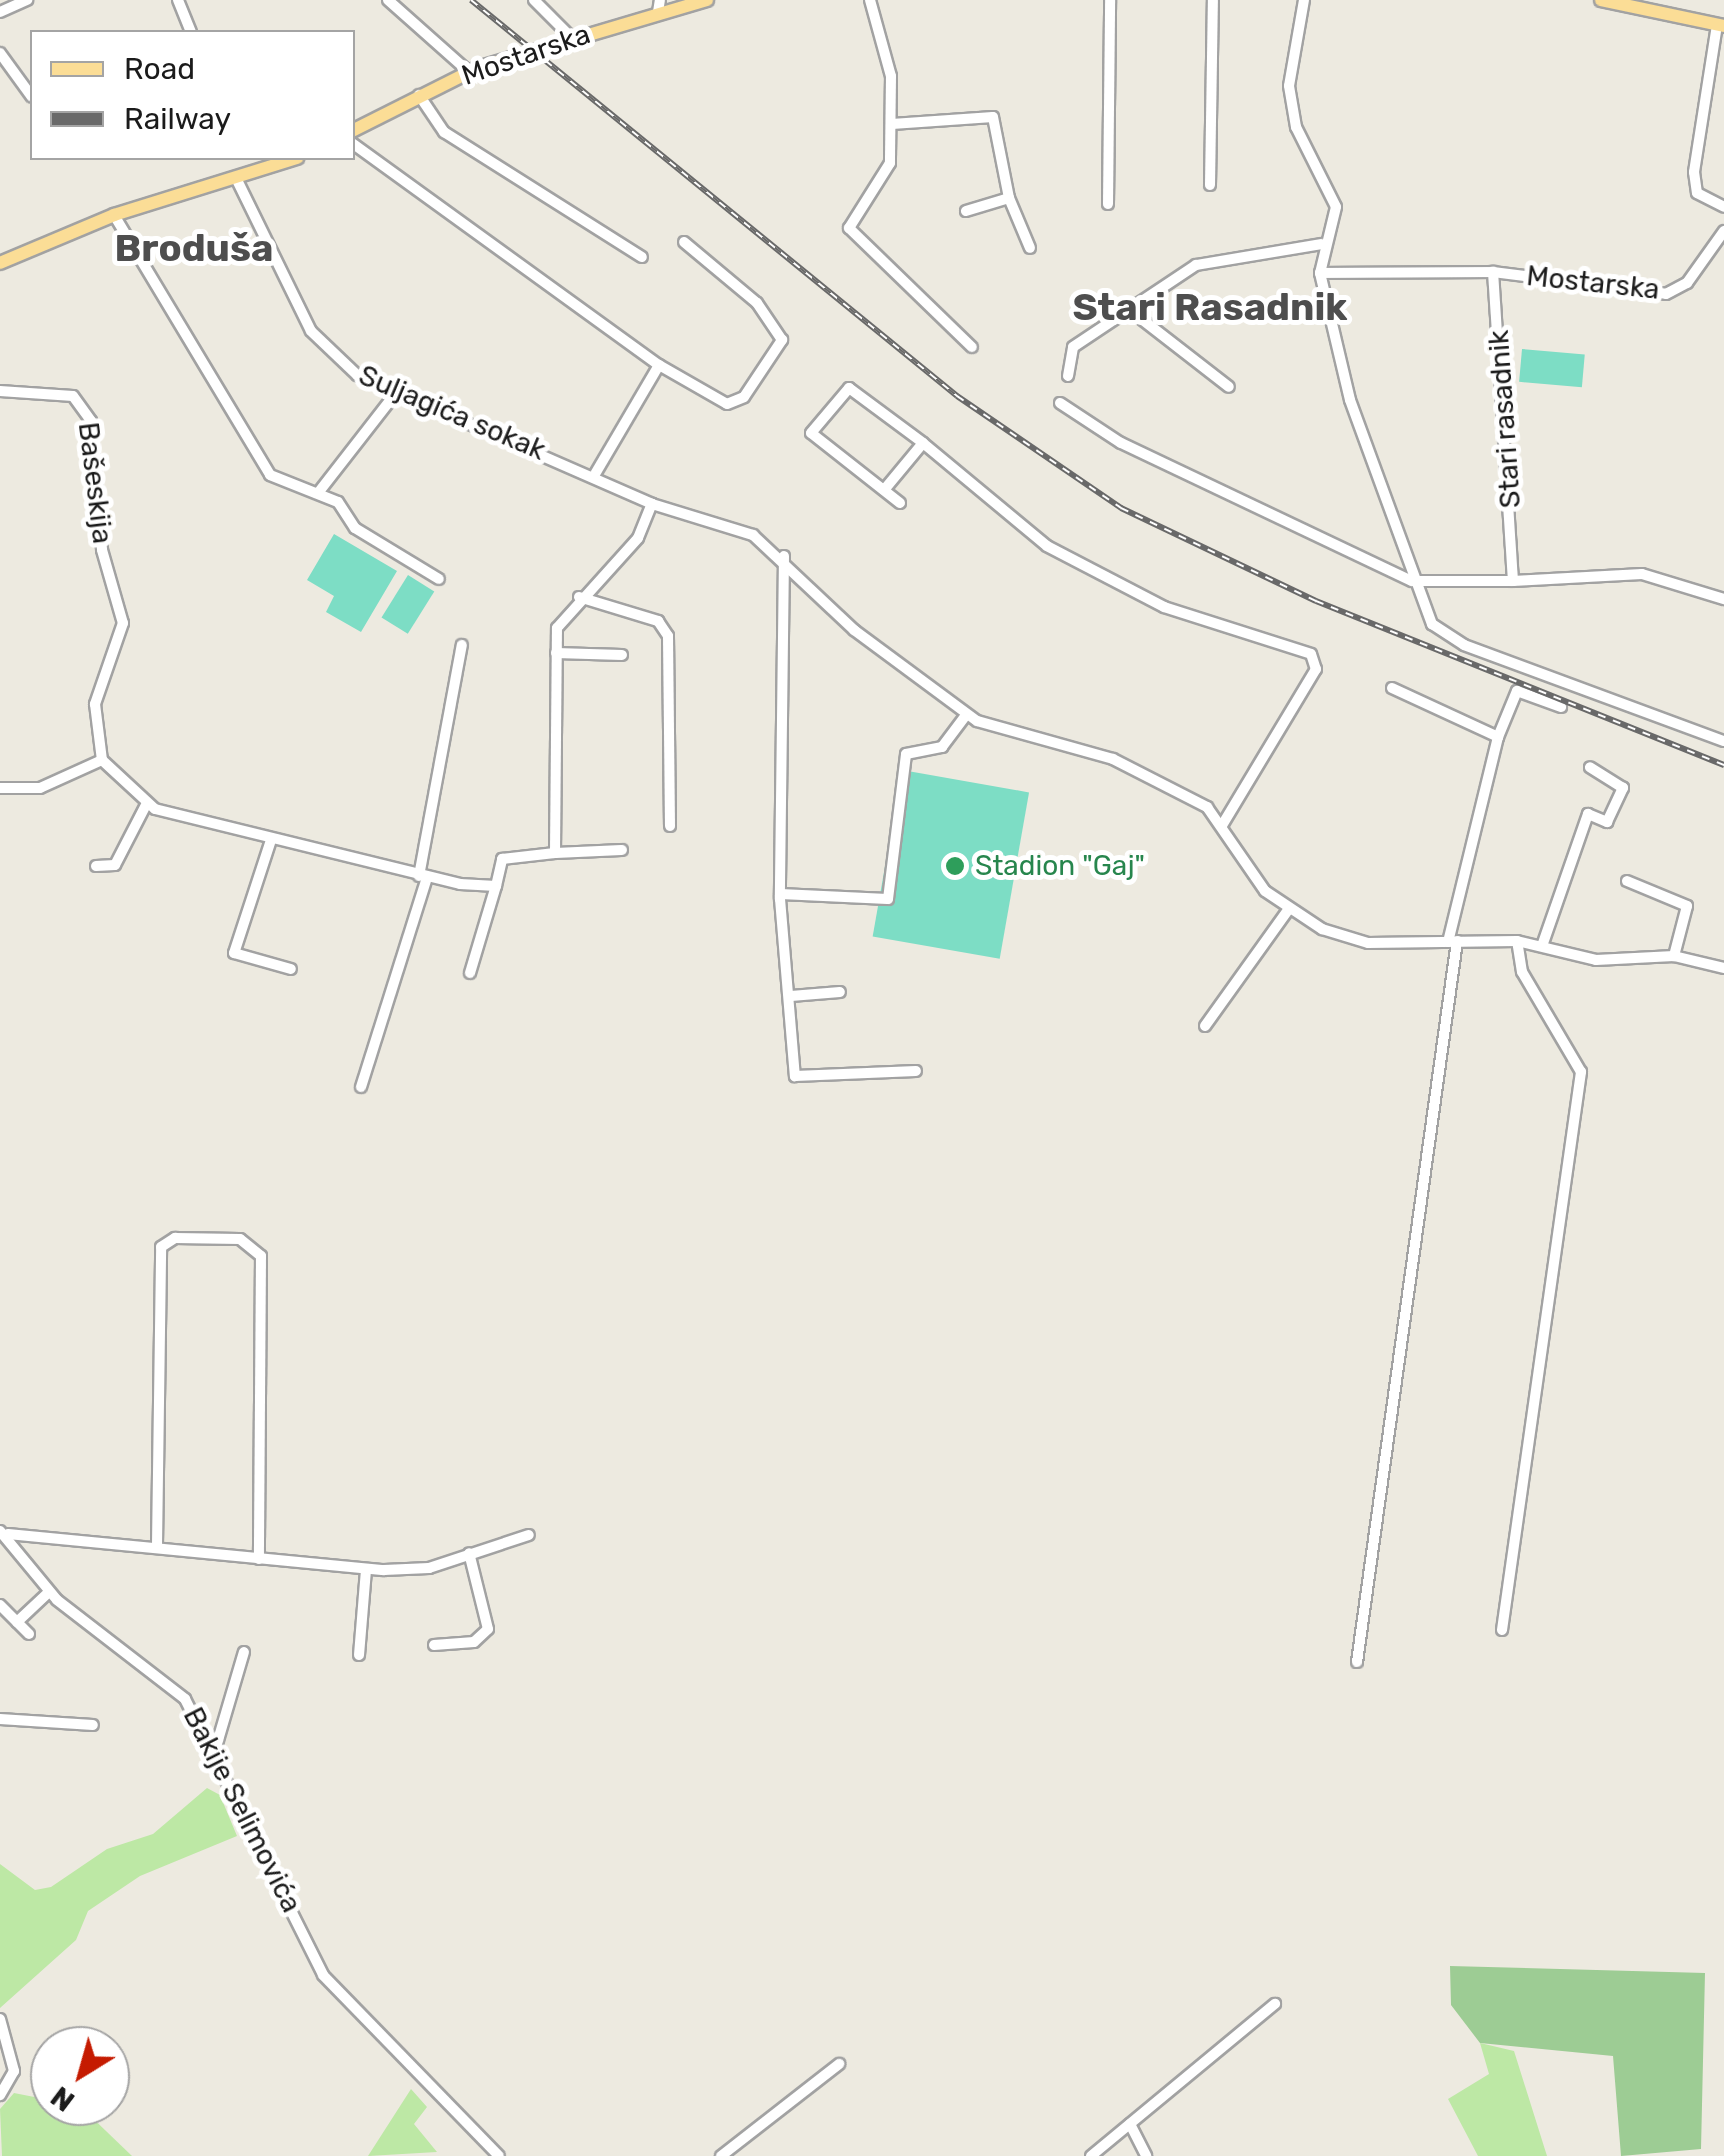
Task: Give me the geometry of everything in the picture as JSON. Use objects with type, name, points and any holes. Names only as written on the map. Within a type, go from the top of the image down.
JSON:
[{"type":"main road","name":"Mostarska","points":[[355,128],[468,72],[659,6],[707,0]]},
{"type":"main road","points":[[1601,0],[1720,25]]},
{"type":"main road","points":[[0,263],[114,215],[237,180],[280,161]]},
{"type":"street","points":[[0,12],[27,0]]},
{"type":"street","points":[[178,0],[190,30]]},
{"type":"street","points":[[388,0],[468,72]]},
{"type":"street","points":[[534,0],[572,38]]},
{"type":"street","points":[[870,0],[892,124],[888,172],[849,228],[972,346]]},
{"type":"street","points":[[1108,204],[1110,0]]},
{"type":"street","points":[[1210,185],[1213,0]]},
{"type":"street","points":[[1304,0],[1289,86],[1296,126],[1336,206],[1321,244],[1320,273],[1350,400],[1412,581],[1432,624],[1464,645],[1724,741]]},
{"type":"street","points":[[1720,25],[1694,172],[1697,193],[1724,207]]},
{"type":"street","points":[[0,53],[30,94]]},
{"type":"street","points":[[419,95],[444,132],[642,257]]},
{"type":"street","points":[[892,124],[988,114],[1009,198],[1030,248]]},
{"type":"street","points":[[355,145],[659,365],[727,404],[744,396],[782,340],[757,303],[684,242]]},
{"type":"street","name":"Suljagića sokak","points":[[237,180],[311,331],[357,375],[595,474],[652,504],[753,536],[784,556],[854,630],[966,715],[1112,759],[1223,824],[1288,910]]},
{"type":"street","points":[[966,211],[1009,198]]},
{"type":"street","points":[[114,215],[267,470],[318,493],[438,579]]},
{"type":"street","name":"Mostarska","points":[[1494,272],[1666,294],[1687,282],[1724,231]]},
{"type":"street","points":[[1068,376],[1072,347],[1126,307],[1208,260],[1321,244]]},
{"type":"street","points":[[1320,273],[1494,272]]},
{"type":"street","name":"Stari rasadnik","points":[[1494,272],[1512,580]]},
{"type":"street","points":[[1126,307],[1229,387]]},
{"type":"street","points":[[595,474],[659,365]]},
{"type":"street","points":[[900,503],[811,433],[849,388],[923,443],[1046,546],[1164,608],[1315,658],[1223,824]]},
{"type":"street","name":"Bašeskija","points":[[0,391],[74,396],[91,422],[102,550],[123,623],[95,704],[102,760]]},
{"type":"street","points":[[318,493],[395,394]]},
{"type":"street","points":[[1060,403],[1121,443],[1412,581],[1642,574],[1724,599]]},
{"type":"street","points":[[884,490],[923,443]]},
{"type":"street","points":[[555,852],[558,628],[579,597],[626,553],[652,504]]},
{"type":"street","points":[[784,556],[780,894],[798,1080],[916,1071]]},
{"type":"street","points":[[579,597],[658,621],[668,636],[670,826]]},
{"type":"street","points":[[361,1086],[423,877],[462,645]]},
{"type":"street","points":[[556,653],[622,655]]},
{"type":"street","points":[[1392,688],[1498,737]]},
{"type":"street","points":[[1357,1662],[1452,942],[1498,737],[1517,691],[1561,707]]},
{"type":"street","points":[[780,894],[888,899],[906,754],[942,747],[966,715]]},
{"type":"street","points":[[0,788],[50,785],[102,760],[147,803],[272,840],[423,877],[496,886]]},
{"type":"street","points":[[1542,946],[1588,814],[1607,822],[1623,788],[1590,768]]},
{"type":"street","points":[[96,866],[115,866],[147,803]]},
{"type":"street","points":[[272,840],[234,953],[290,969]]},
{"type":"street","points":[[470,973],[502,859],[555,852],[622,850]]},
{"type":"street","points":[[1627,881],[1687,906],[1674,956]]},
{"type":"street","points":[[1205,1026],[1288,910],[1368,943],[1516,941],[1596,960],[1674,956],[1724,968]]},
{"type":"street","points":[[1502,1630],[1581,1072],[1522,972],[1516,941]]},
{"type":"street","points":[[792,996],[840,992]]},
{"type":"street","points":[[157,1546],[161,1247],[174,1238],[240,1239],[261,1256],[259,1558]]},
{"type":"street","points":[[4,1532],[366,1570],[429,1568],[529,1536]]},
{"type":"street","name":"Bakije Selimovića","points":[[4,1532],[49,1592],[185,1699],[216,1747],[246,1832],[323,1975],[499,2156]]},
{"type":"street","points":[[434,1645],[487,1633],[469,1553]]},
{"type":"street","points":[[359,1655],[366,1570]]},
{"type":"street","points":[[17,1622],[49,1592]]},
{"type":"street","points":[[0,1605],[29,1634]]},
{"type":"street","points":[[216,1747],[244,1652]]},
{"type":"street","points":[[0,1719],[93,1725]]},
{"type":"street","points":[[1091,2156],[1276,2004]]},
{"type":"street","points":[[0,2020],[14,2070],[0,2095]]},
{"type":"street","points":[[721,2156],[839,2064]]},
{"type":"street","points":[[1130,2124],[1146,2156]]},
{"type":"green space","points":[[1522,349],[1585,354],[1582,387],[1519,382]]},
{"type":"green space","points":[[334,534],[397,571],[361,632],[326,612],[334,596],[307,580]]},
{"type":"green space","points":[[408,575],[434,591],[408,634],[382,617]]},
{"type":"green space","name":"Stadion \"Gaj\"","points":[[902,770],[1029,792],[1000,959],[873,936]]},
{"type":"green space","points":[[207,1788],[220,1795],[237,1836],[140,1876],[88,1911],[76,1940],[0,2008],[0,1864],[35,1890],[51,1887],[107,1849],[153,1834]]},
{"type":"green space","points":[[1450,1966],[1705,1973],[1701,2149],[1621,2156],[1613,2056],[1480,2043],[1451,2005]]},
{"type":"green space","points":[[1480,2043],[1514,2051],[1547,2156],[1478,2156],[1448,2099],[1489,2074]]},
{"type":"green space","points":[[411,2089],[427,2107],[414,2124],[437,2152],[368,2156]]},
{"type":"green space","points":[[14,2093],[30,2096],[30,2126],[101,2126],[132,2156],[2,2156],[0,2109]]},
{"type":"railway","points":[[471,0],[957,396],[1121,508],[1316,601],[1724,765]]},
{"type":"place","name":"Stadion \"Gaj\"","points":[[955,866]]},
{"type":"district","name":"Broduša","points":[[194,249]]},
{"type":"district","name":"Stari Rasadnik","points":[[1210,308]]}]
